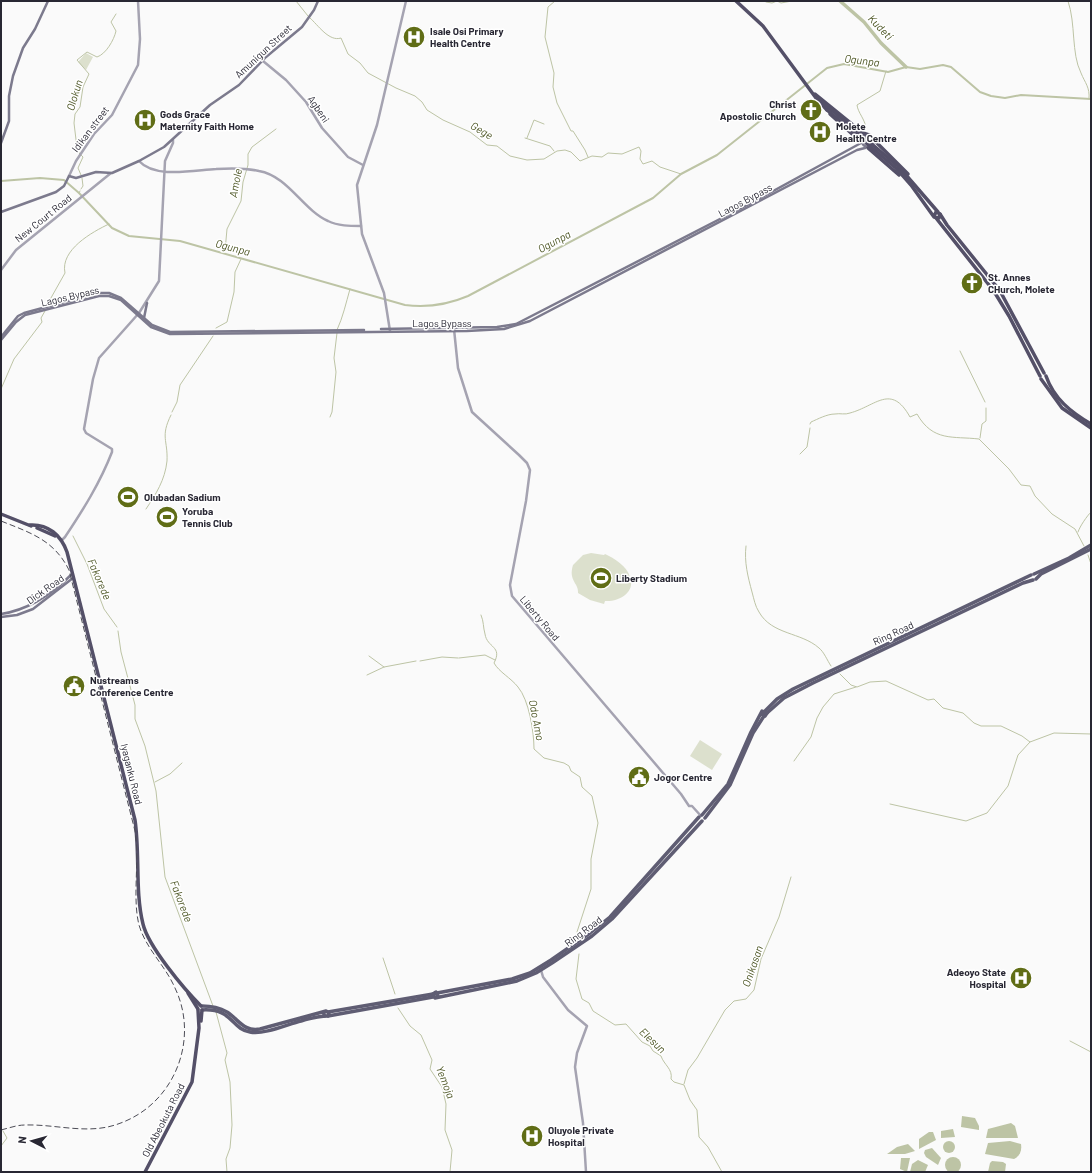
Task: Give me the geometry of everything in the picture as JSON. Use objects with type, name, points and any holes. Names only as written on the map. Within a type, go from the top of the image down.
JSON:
[{"type":"highway","points":[[737,1],[766,27],[809,86],[822,108],[861,143]]},
{"type":"highway","points":[[815,95],[828,109],[898,168],[939,213],[998,288],[1050,387],[1064,405],[1091,424]]},
{"type":"highway","points":[[815,95],[869,135]]},
{"type":"highway","points":[[874,140],[903,168],[912,184],[935,217],[994,292],[1009,316],[1041,377],[1062,408],[1091,428]]},
{"type":"highway","points":[[866,148],[912,184]]},
{"type":"highway","points":[[935,217],[935,212],[939,213]]},
{"type":"highway","points":[[994,292],[998,292],[998,288]]},
{"type":"highway","points":[[1041,377],[1042,373],[1045,375]]},
{"type":"highway","name":"Iyaganku Road","points":[[1,514],[50,532],[61,540],[68,555],[135,820],[139,850],[143,924],[152,944],[200,1008]]},
{"type":"highway","name":"Old Abeokuta Road","points":[[145,1172],[192,1082],[200,1008]]},
{"type":"main road","points":[[1,143],[9,121],[9,96],[13,76],[24,48],[48,1]]},
{"type":"main road","name":"Amunigun Street","points":[[69,176],[76,178],[96,172],[112,173],[139,161],[173,140],[210,105],[239,85],[308,20],[318,1]]},
{"type":"main road","points":[[861,143],[866,148],[874,140],[873,136],[869,135]]},
{"type":"main road","name":"Lagos Bypass","points":[[454,330],[503,327],[528,318],[753,202],[861,143],[864,137],[869,135]]},
{"type":"main road","name":"Lagos Bypass","points":[[1,340],[23,316],[99,296],[117,298],[156,327],[170,332],[497,330],[523,324],[857,150],[866,148]]},
{"type":"main road","points":[[1,212],[52,194],[61,189],[69,176]]},
{"type":"main road","name":"Lagos Bypass","points":[[1,336],[18,316],[24,313],[98,293],[109,293],[118,296],[154,329],[170,334],[390,330]]},
{"type":"main road","points":[[144,319],[147,303]]},
{"type":"main road","name":"Ring Road","points":[[200,1008],[220,1012],[228,1016],[245,1031],[255,1033],[326,1014],[513,982],[536,973],[592,936],[612,919],[700,816],[730,785],[753,733],[764,713],[782,696],[797,687],[1069,558],[1091,545]]},
{"type":"main road","name":"Ring Road","points":[[764,713],[784,698],[795,692],[1023,583],[1035,580],[1041,574],[1091,549]]},
{"type":"main road","points":[[1033,575],[1037,576],[1035,580]]},
{"type":"main road","name":"Dick Road","points":[[1,614],[18,610],[38,600],[73,576]]},
{"type":"main road","name":"Dick Road","points":[[1,617],[17,615],[33,609],[73,576]]},
{"type":"main road","name":"Ring Road","points":[[435,995],[512,979],[530,973],[551,960],[610,917],[700,816]]},
{"type":"street","name":"Idikan street","points":[[69,176],[80,154],[94,134],[112,115],[138,64],[140,40],[138,1]]},
{"type":"street","points":[[390,330],[386,298],[364,241],[357,189],[363,165],[377,125],[406,1]]},
{"type":"street","name":"Agbeni","points":[[263,61],[286,80],[306,102],[322,128],[348,157],[363,165]]},
{"type":"street","points":[[61,540],[91,496],[104,473],[112,452],[112,449],[90,435],[84,429],[97,363],[102,355],[147,303],[159,281],[160,236],[165,161],[173,140]]},
{"type":"street","points":[[139,161],[145,166],[165,172],[218,169],[265,172],[277,179],[327,221],[341,226],[361,226]]},
{"type":"street","name":"New Court Road","points":[[1,270],[16,250],[112,173]]},
{"type":"street","name":"Liberty Road","points":[[454,330],[458,368],[472,412],[519,455],[530,470],[526,502],[510,585],[512,596],[575,672],[681,794],[684,800],[700,816]]},
{"type":"street","points":[[541,970],[543,976],[568,1010],[587,1026],[577,1053],[575,1067],[583,1123],[586,1172]]},
{"type":"street","points":[[536,973],[543,976]]},
{"type":"shaded area","points":[[86,53],[93,57],[86,70],[78,62]]},
{"type":"shaded area","name":"Liberty Stadium","points":[[591,553],[605,554],[616,560],[626,569],[631,583],[628,592],[625,595],[615,600],[605,601],[604,604],[590,600],[578,593],[572,575],[573,565],[583,555]]},
{"type":"shaded area","points":[[700,740],[722,754],[712,770],[690,756]]},
{"type":"shaded area","points":[[962,1116],[975,1118],[979,1126],[979,1130],[961,1127]]},
{"type":"shaded area","points":[[1011,1123],[1015,1126],[1018,1138],[986,1138],[988,1129]]},
{"type":"shaded area","points":[[953,1129],[955,1137],[941,1138],[941,1131]]},
{"type":"shaded area","points":[[929,1132],[933,1132],[936,1140],[919,1149],[919,1139]]},
{"type":"shaded area","points":[[951,1141],[954,1142],[954,1152],[947,1153],[944,1152],[943,1145],[944,1142]]},
{"type":"shaded area","points":[[1010,1141],[1021,1144],[1020,1153],[1014,1159],[985,1154],[988,1143]]},
{"type":"shaded area","points":[[908,1144],[915,1151],[905,1154],[887,1154],[897,1147]]},
{"type":"shaded area","points":[[932,1148],[941,1158],[938,1165],[926,1157],[924,1153],[925,1150]]},
{"type":"shaded area","points":[[953,1157],[959,1159],[961,1165],[959,1171],[953,1173],[947,1171],[945,1165],[947,1159]]},
{"type":"shaded area","points":[[901,1158],[910,1158],[907,1172],[900,1169]]},
{"type":"shaded area","points":[[918,1160],[928,1165],[925,1172],[910,1172],[912,1164]]},
{"type":"shaded area","points":[[992,1161],[1003,1162],[1006,1164],[1005,1172],[988,1172]]},
{"type":"waterway","name":"Gege","points":[[296,1],[308,16]]},
{"type":"waterway","points":[[555,1],[548,7],[545,37],[554,73],[553,87],[557,103],[571,131],[573,131],[588,157]]},
{"type":"waterway","points":[[777,1],[781,3],[792,1]]},
{"type":"waterway","points":[[766,2],[772,3],[777,1]]},
{"type":"waterway","name":"Kudeti","points":[[840,1],[864,22],[881,43],[906,67]]},
{"type":"waterway","points":[[1068,1],[1072,19],[1076,57],[1088,88],[1089,99]]},
{"type":"waterway","name":"Olokun","points":[[81,175],[78,168],[83,157],[77,148],[74,123],[75,114],[80,107],[83,87],[89,74],[77,60],[87,52],[97,57],[106,50],[116,31],[111,22],[116,14]]},
{"type":"waterway","name":"Gege","points":[[310,18],[332,38],[341,38],[348,54],[360,63],[368,73],[415,96],[422,102],[427,110],[443,120],[470,132],[487,145],[497,146],[510,156],[527,160],[544,159],[557,151],[565,150],[571,152],[580,161],[592,156],[602,157],[608,153],[622,154],[639,147],[641,151],[640,159],[643,164],[652,161],[660,167],[681,174]]},
{"type":"waterway","name":"Ogunpa","points":[[1,181],[40,178],[64,180],[79,193],[112,228],[129,236],[180,241],[405,305],[430,306],[453,302],[468,296],[653,198],[681,174],[717,155],[827,68],[844,64],[888,72],[906,67],[920,69],[943,65],[951,67],[980,92],[991,96],[1005,98],[1021,95],[1091,99]]},
{"type":"waterway","points":[[866,128],[857,105],[880,91],[886,71]]},
{"type":"waterway","points":[[527,138],[534,120],[544,124]]},
{"type":"waterway","name":"Amole","points":[[225,251],[227,229],[241,201],[243,182],[248,165],[248,154],[252,147],[276,129]]},
{"type":"waterway","points":[[525,138],[550,146],[554,151]]},
{"type":"waterway","name":"Olokun","points":[[81,189],[83,186],[82,178]]},
{"type":"waterway","points":[[47,305],[65,273],[67,257],[72,249],[86,237],[109,224]]},
{"type":"waterway","points":[[216,328],[227,322],[234,292],[235,272],[241,259]]},
{"type":"waterway","points":[[337,330],[350,289]]},
{"type":"waterway","points":[[1,389],[14,359],[42,322],[41,318],[45,311]]},
{"type":"waterway","points":[[330,417],[332,412],[336,372],[334,358],[337,333]]},
{"type":"waterway","points":[[172,412],[177,402],[180,385],[213,336]]},
{"type":"waterway","points":[[960,351],[985,402]]},
{"type":"waterway","points":[[810,424],[811,422],[832,414],[848,414],[875,402],[890,399],[896,401],[903,407],[910,417],[917,414],[923,423],[937,433],[944,436],[979,439],[1009,469],[1021,485],[1030,486],[1035,496],[1052,514],[1075,529],[1084,546]]},
{"type":"waterway","points":[[980,438],[982,424],[986,421],[986,408]]},
{"type":"waterway","points":[[146,509],[157,492],[166,468],[167,454],[165,434],[171,415]]},
{"type":"waterway","points":[[800,454],[807,447],[810,428]]},
{"type":"waterway","points":[[1078,532],[1091,512]]},
{"type":"waterway","name":"Fakorede","points":[[73,536],[87,564],[104,609],[117,627]]},
{"type":"waterway","points":[[746,546],[746,564],[748,575],[756,607],[759,612],[771,625],[804,639],[819,648],[831,666]]},
{"type":"waterway","points":[[1088,555],[1091,564]]},
{"type":"waterway","points":[[1091,569],[1091,577]]},
{"type":"waterway","name":"Elesun","points":[[481,615],[486,639],[497,653],[494,663],[518,687],[525,700],[532,725],[534,749],[544,758],[564,763],[569,766],[571,771],[580,777],[582,787],[592,796],[598,823],[591,859],[591,889],[577,932]]},
{"type":"waterway","name":"Fakorede","points":[[118,631],[121,652],[135,705],[135,719],[145,746],[156,791],[165,877],[213,1006]]},
{"type":"waterway","points":[[459,658],[485,655],[495,660]]},
{"type":"waterway","points":[[369,656],[384,667]]},
{"type":"waterway","points":[[420,661],[442,657],[458,658]]},
{"type":"waterway","points":[[367,675],[384,667],[416,661]]},
{"type":"waterway","points":[[840,674],[851,685],[857,687],[870,682],[886,681],[928,700],[934,699],[943,708],[963,713],[974,723],[981,726],[1001,726],[1022,736],[1030,742],[1054,733],[1091,734]]},
{"type":"waterway","points":[[794,761],[811,737],[817,718],[823,707],[834,694],[856,687]]},
{"type":"waterway","points":[[890,804],[966,821],[987,813],[1008,786],[1018,755],[1030,742]]},
{"type":"waterway","points":[[155,782],[170,774],[182,763]]},
{"type":"waterway","name":"Onikasan","points":[[684,1084],[688,1070],[697,1058],[725,1010],[734,1001],[746,999],[754,990],[761,959],[779,917],[791,877]]},
{"type":"waterway","name":"Elesun","points":[[579,954],[576,979],[582,999],[589,1003],[593,1011],[615,1025],[626,1024],[642,1042],[650,1046],[653,1051],[661,1056],[671,1072],[671,1079],[674,1082],[684,1085],[690,1100],[697,1110],[699,1137],[708,1147],[722,1172]]},
{"type":"waterway","name":"Yemoja","points":[[383,958],[395,994]]},
{"type":"waterway","name":"Yemoja","points":[[398,1008],[410,1026],[421,1035],[432,1060],[430,1069],[442,1087],[446,1104],[445,1130],[452,1150],[450,1172]]},
{"type":"waterway","name":"Fakorede","points":[[216,1012],[227,1053],[225,1060],[230,1082],[232,1125],[230,1148],[226,1159],[227,1172]]},
{"type":"waterway","points":[[1070,1041],[1091,1052]]},
{"type":"waterway","points":[[1,1146],[7,1138],[3,1131]]},
{"type":"railway","points":[[1,521],[32,534],[49,544],[63,560],[69,570],[135,831],[137,854],[136,903],[139,925],[146,942],[175,988],[182,1008],[185,1029],[183,1049],[177,1068],[167,1086],[154,1102],[138,1115],[118,1124],[95,1129],[25,1125],[1,1130]]},
{"type":"place","name":"Isale Osi Primary Health Centre","points":[[414,37]]},
{"type":"place","name":"Christ Apostolic Church","points":[[811,110]]},
{"type":"place","name":"Gods Grace Maternity Faith Home","points":[[145,120]]},
{"type":"place","name":"Molete Health Centre","points":[[820,132]]},
{"type":"place","name":"St. Annes CHurch, Molete","points":[[972,283]]},
{"type":"place","name":"Olubadan Sadium","points":[[128,497]]},
{"type":"place","name":"Yoruba Tennis Club","points":[[167,517]]},
{"type":"place","name":"Liberty Stadium","points":[[601,578]]},
{"type":"place","name":"Nustreams Conference Centre","points":[[74,686]]},
{"type":"place","name":"Jogor Centre","points":[[639,777]]},
{"type":"place","name":"Adeoyo State Hospital","points":[[1021,978]]},
{"type":"place","name":"Oluyole Private Hospital","points":[[532,1136]]},
{"type":"water label","name":"Odo Amo","points":[[537,720]]}]
